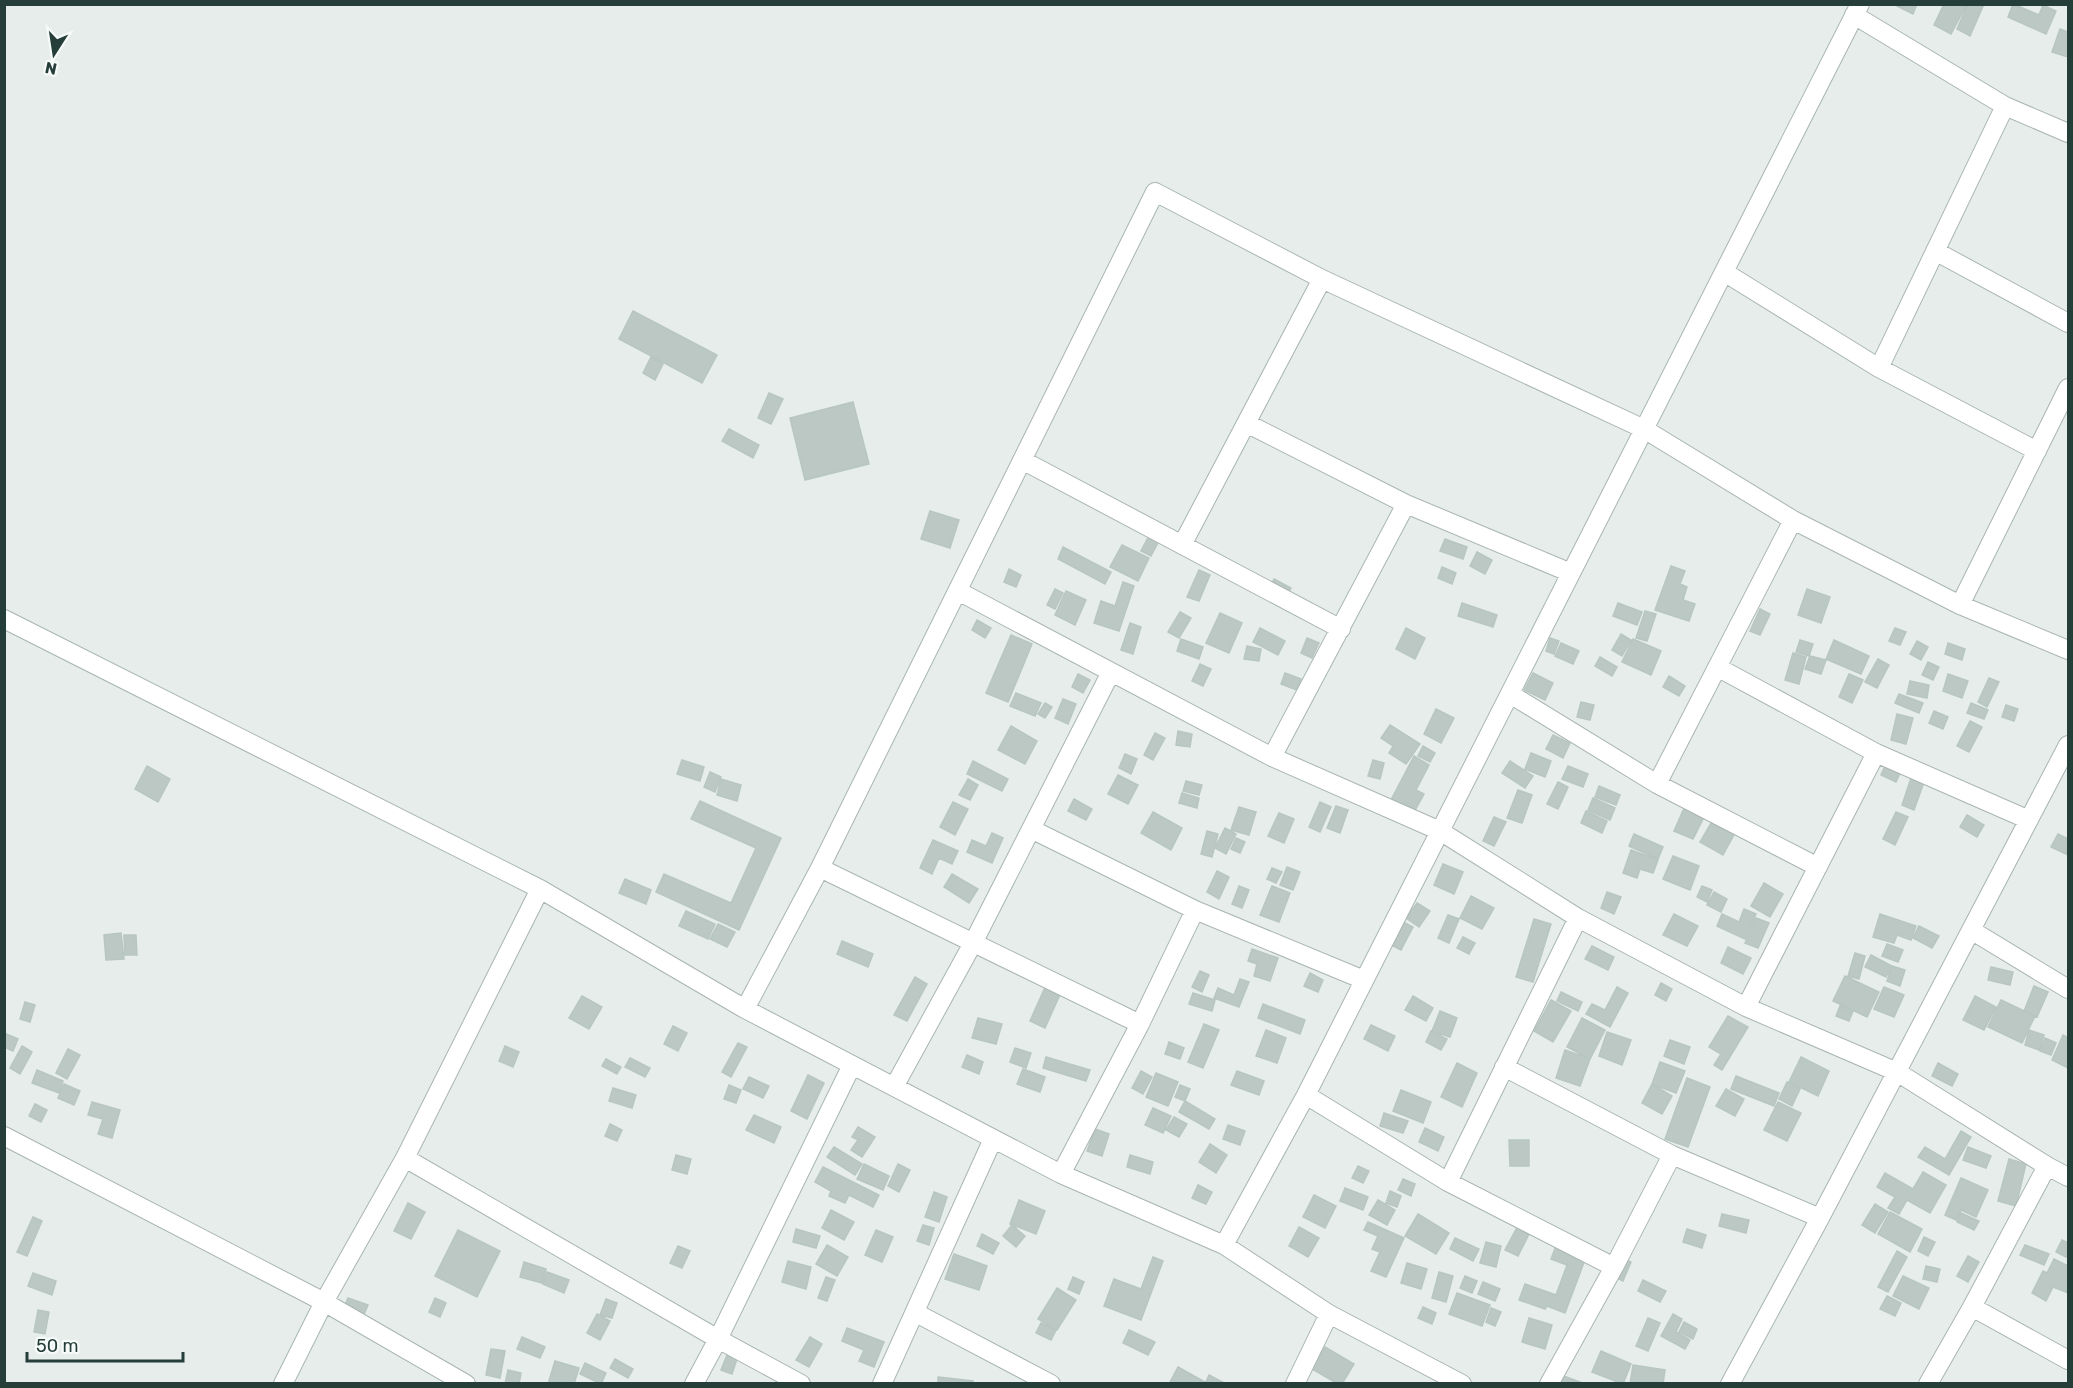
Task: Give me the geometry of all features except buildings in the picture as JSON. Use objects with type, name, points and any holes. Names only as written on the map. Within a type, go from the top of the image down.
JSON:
[{"type":"street","points":[[1224,1245],[1306,1095],[1857,10],[2005,106],[2068,133]]},
{"type":"street","points":[[1879,368],[2005,106]]},
{"type":"street","points":[[745,1009],[820,868],[1155,192],[1322,279],[1644,429],[1794,520],[1960,605],[2068,650]]},
{"type":"street","points":[[1935,251],[2068,323]]},
{"type":"street","points":[[1724,272],[1879,368],[2037,451]]},
{"type":"street","points":[[1182,545],[1322,279]]},
{"type":"street","points":[[1960,605],[2068,388]]},
{"type":"street","points":[[1246,423],[1406,504],[1571,573]]},
{"type":"street","points":[[1022,460],[1341,629]]},
{"type":"street","points":[[1272,757],[1406,504]]},
{"type":"street","points":[[1656,784],[1794,520]]},
{"type":"street","points":[[957,591],[1272,757],[1440,831],[1578,918],[1746,1007],[1897,1072],[2068,1178]]},
{"type":"street","points":[[4,619],[540,889],[745,1009],[1060,1174],[1224,1245],[1329,1314],[1462,1383]]},
{"type":"street","points":[[1717,667],[1876,753],[2029,820]]},
{"type":"street","points":[[894,1087],[973,943],[1111,672]]},
{"type":"street","points":[[1510,694],[1656,784],[1818,867]]},
{"type":"street","points":[[1730,1383],[1820,1218],[2068,745]]},
{"type":"street","points":[[1746,1007],[1876,753]]},
{"type":"street","points":[[1031,829],[1195,910],[1364,980]]},
{"type":"street","points":[[820,868],[1140,1024]]},
{"type":"street","points":[[283,1383],[324,1302],[405,1158],[540,889]]},
{"type":"street","points":[[1060,1174],[1140,1024],[1195,910]]},
{"type":"street","points":[[1448,1182],[1578,918]]},
{"type":"street","points":[[1971,930],[2068,989]]},
{"type":"street","points":[[694,1383],[718,1339],[852,1065]]},
{"type":"street","points":[[1504,1067],[1672,1155],[1820,1218]]},
{"type":"street","points":[[1306,1095],[1448,1182],[1614,1267]]},
{"type":"street","points":[[4,1136],[324,1302],[466,1383]]},
{"type":"street","points":[[882,1383],[993,1139]]},
{"type":"street","points":[[1550,1383],[1672,1155]]},
{"type":"street","points":[[405,1158],[718,1339],[801,1383]]},
{"type":"street","points":[[1928,1383],[1972,1308],[2047,1166]]},
{"type":"street","points":[[1972,1308],[2068,1360]]},
{"type":"street","points":[[915,1313],[1051,1383]]},
{"type":"street","points":[[1295,1383],[1329,1314]]}]
